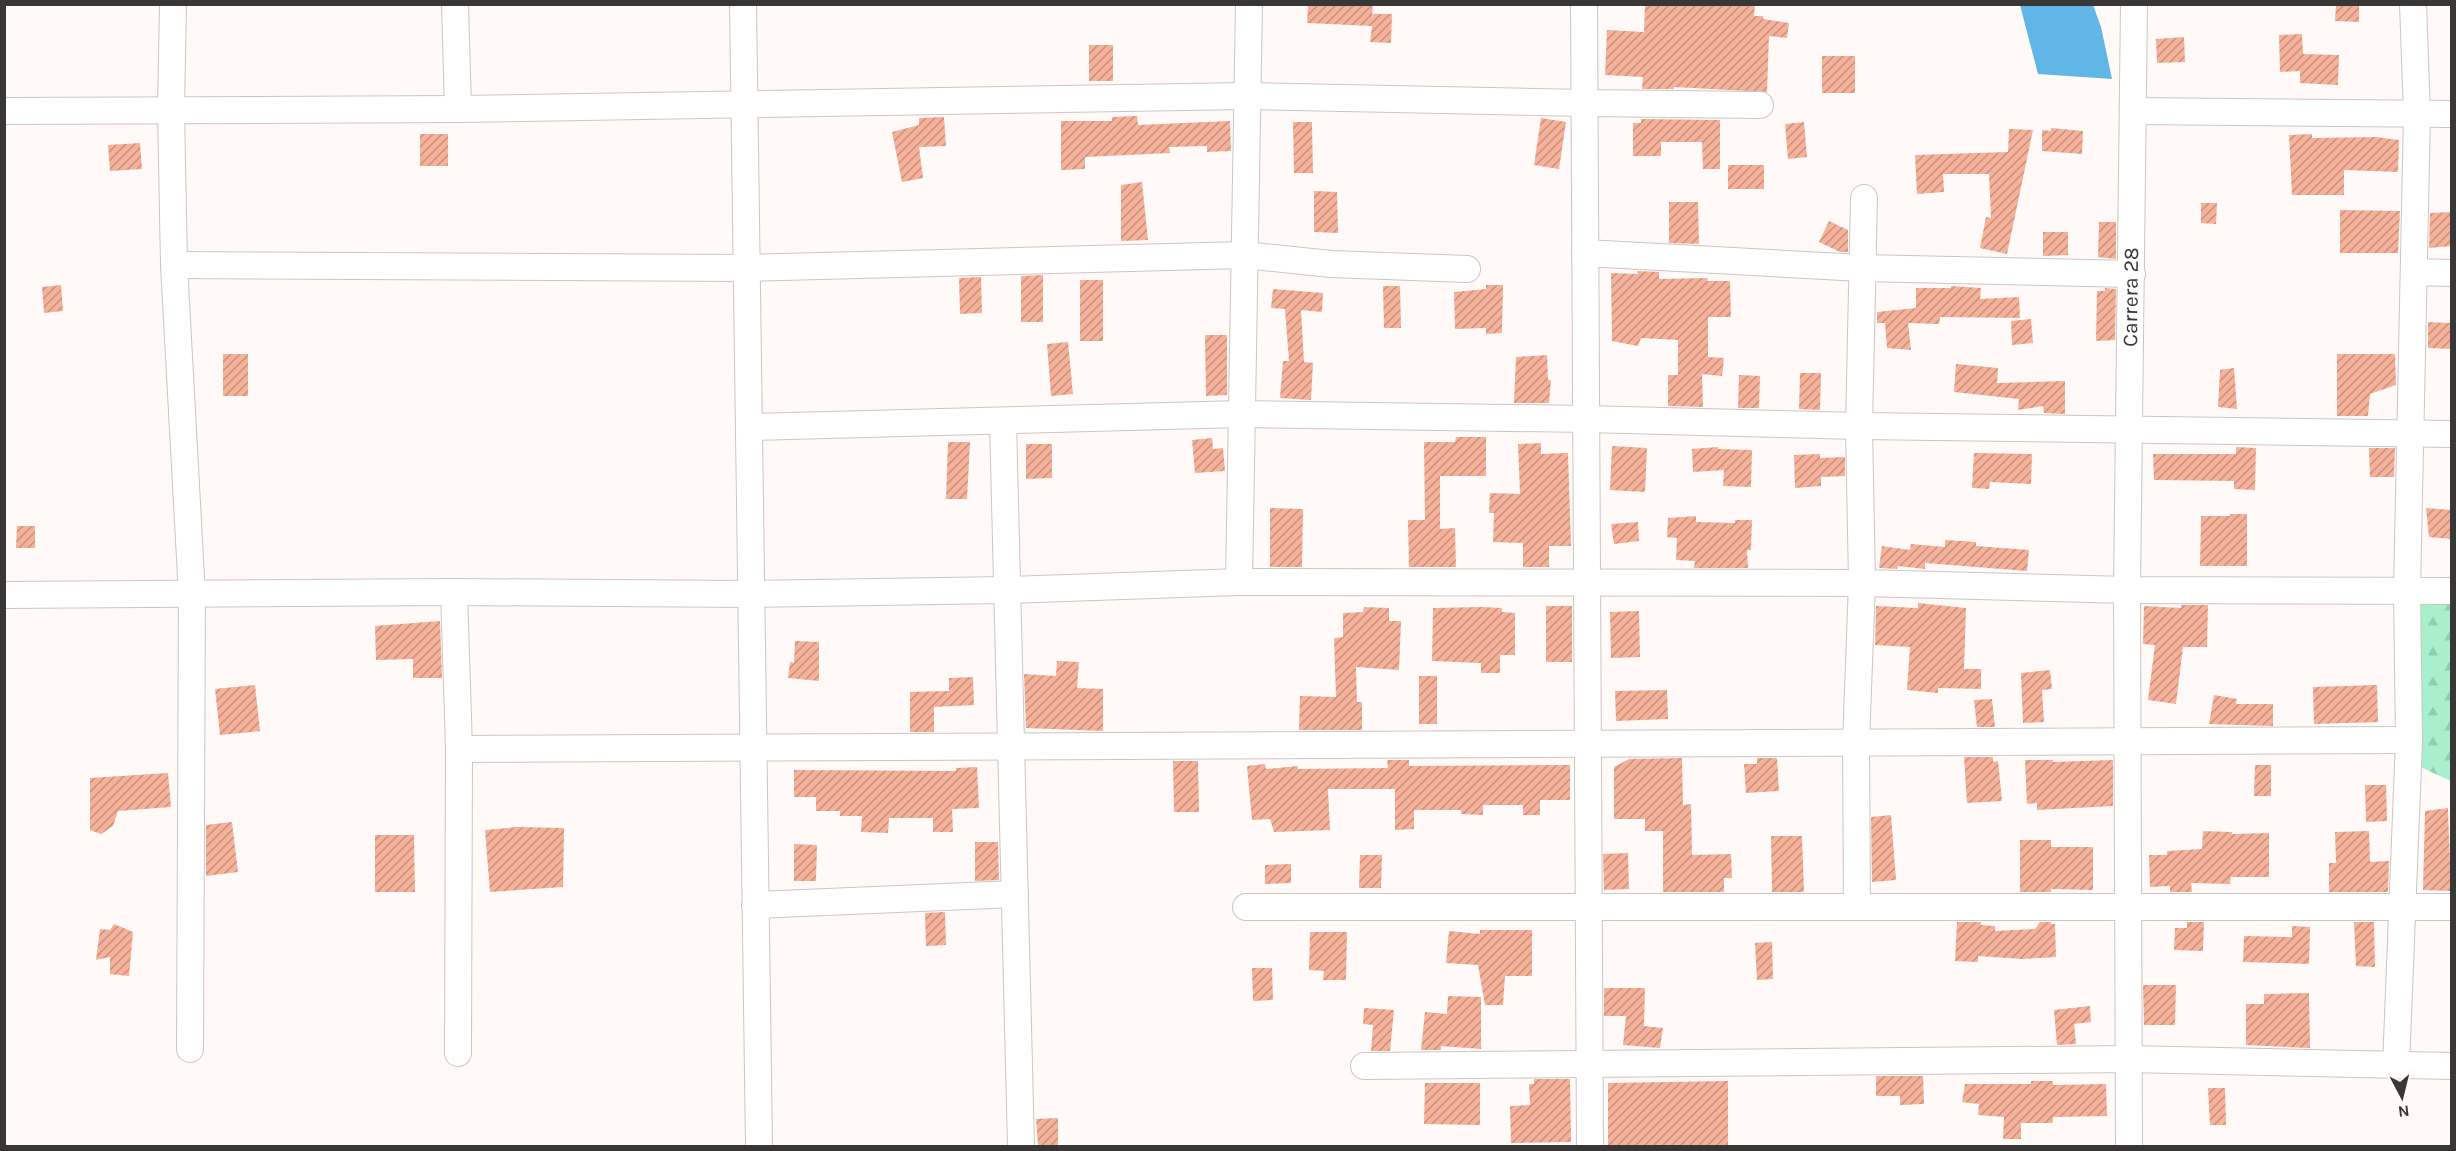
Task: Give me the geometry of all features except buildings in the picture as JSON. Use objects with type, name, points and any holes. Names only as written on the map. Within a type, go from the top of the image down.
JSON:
[{"type":"street","points":[[173,4],[171,111],[174,265],[192,595],[190,1049]]},
{"type":"street","points":[[455,4],[458,109]]},
{"type":"street","points":[[743,4],[759,1146]]},
{"type":"street","points":[[1239,582],[1249,4]]},
{"type":"street","points":[[1584,4],[1590,1146]]},
{"type":"street","name":"Carrera 28","points":[[2129,1146],[2127,590],[2134,4]]},
{"type":"street","points":[[2396,1066],[2409,740],[2407,591],[2417,114],[2413,4]]},
{"type":"street","points":[[4,111],[458,109],[1247,96],[1760,105]]},
{"type":"street","points":[[2133,111],[2451,114]]},
{"type":"street","points":[[1857,907],[1856,742],[1862,582],[1859,426],[1864,198]]},
{"type":"street","points":[[1585,253],[1861,268],[2132,274]]},
{"type":"street","points":[[174,265],[746,268],[1244,255],[1331,264],[1467,268]]},
{"type":"street","points":[[2414,272],[2451,273]]},
{"type":"street","points":[[749,427],[1242,414],[2451,434]]},
{"type":"street","points":[[1003,422],[1021,1146]]},
{"type":"street","points":[[4,596],[454,592],[751,594],[1007,590],[1239,582],[1587,584],[1862,582],[2127,590],[2451,591]]},
{"type":"street","points":[[454,592],[459,749],[458,1053]]},
{"type":"street","points":[[459,749],[2409,740]]},
{"type":"street","points":[[755,905],[1015,894]]},
{"type":"street","points":[[1246,907],[2451,907]]},
{"type":"street","points":[[1364,1066],[2129,1059],[2451,1066]]},
{"type":"green space","points":[[2416,595],[2451,596],[2451,781],[2418,766]]},
{"type":"water","points":[[2020,5],[2093,5],[2101,27],[2112,79],[2038,74]]}]
